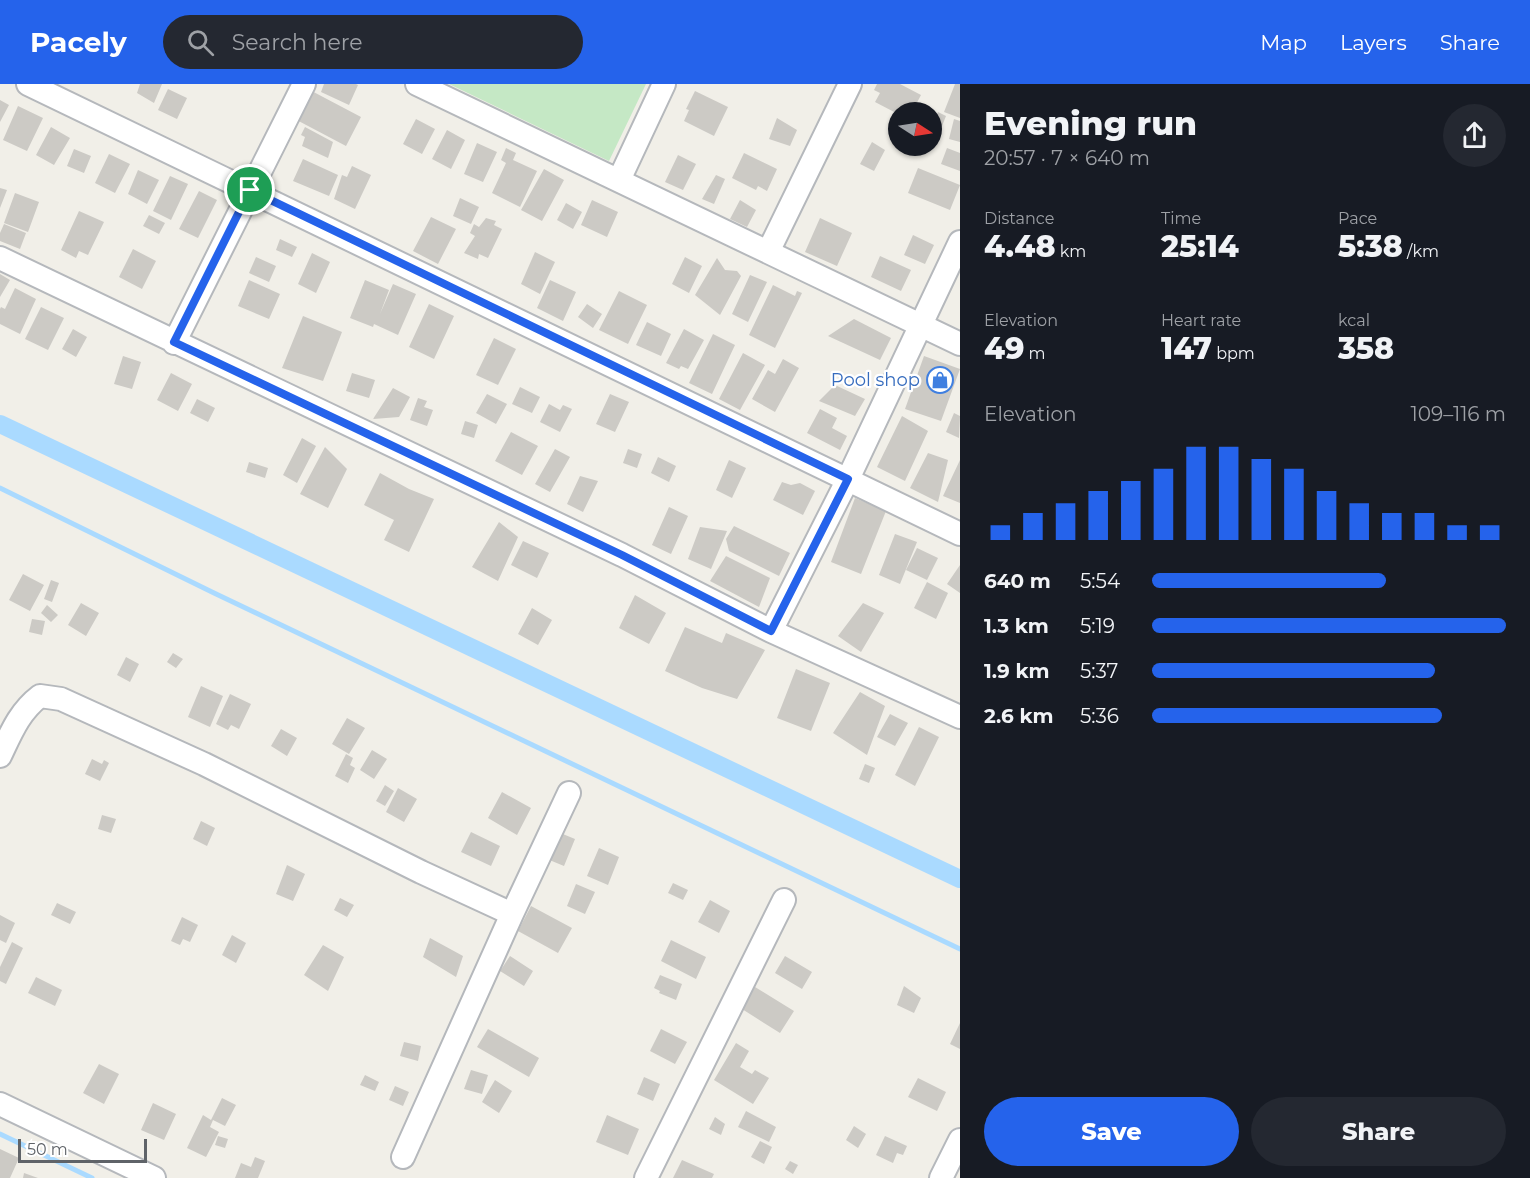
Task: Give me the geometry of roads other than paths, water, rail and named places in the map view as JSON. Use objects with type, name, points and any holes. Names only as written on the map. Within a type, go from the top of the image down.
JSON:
[{"type":"street","points":[[28,84],[960,534]]},
{"type":"street","points":[[174,342],[304,84]]},
{"type":"street","points":[[417,84],[960,344]]},
{"type":"street","points":[[619,180],[664,84]]},
{"type":"street","points":[[768,252],[850,84]]},
{"type":"street","points":[[771,631],[848,479],[960,242]]},
{"type":"street","points":[[0,258],[622,555],[771,631],[960,717]]},
{"type":"street","points":[[0,756],[16,722],[29,704],[40,696],[61,699],[204,764],[421,872],[512,914]]},
{"type":"street","points":[[403,1157],[569,793]]},
{"type":"street","points":[[646,1178],[784,900]]},
{"type":"street","points":[[0,1104],[154,1178]]},
{"type":"street","points":[[941,1178],[960,1140]]},
{"type":"waterway","points":[[0,424],[960,879]]},
{"type":"waterway","points":[[0,488],[214,593],[960,949]]},
{"type":"waterway","points":[[0,1134],[92,1178]]},
{"type":"place","name":"Pool shop","points":[[940,380]]}]
